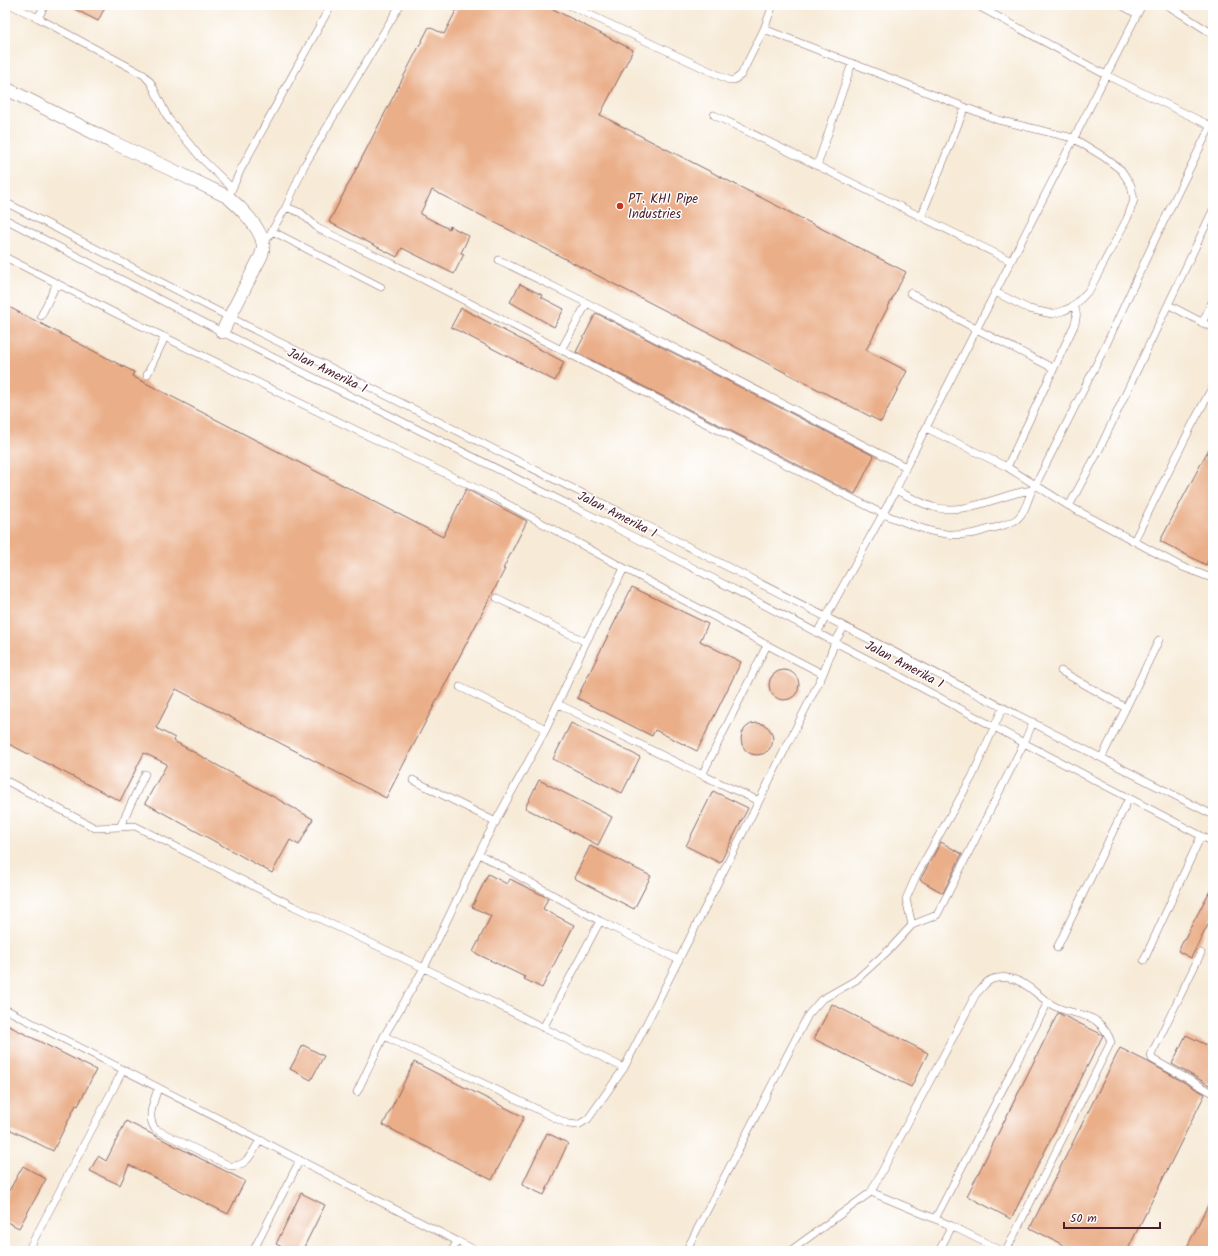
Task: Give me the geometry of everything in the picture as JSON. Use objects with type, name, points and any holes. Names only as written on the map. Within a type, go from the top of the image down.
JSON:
[{"type":"street","points":[[5,88],[112,142],[196,182],[230,193],[236,203],[260,231],[264,245],[261,256],[222,332]]},
{"type":"lane","points":[[11,5],[144,75],[151,83],[168,118],[230,193],[331,5]]},
{"type":"lane","points":[[38,18],[45,5]]},
{"type":"lane","points":[[264,245],[286,207],[304,166],[400,5]]},
{"type":"lane","points":[[569,5],[729,80],[734,80],[741,75],[764,28],[773,5]]},
{"type":"lane","points":[[286,207],[301,213],[319,229],[391,263],[883,514],[938,534],[969,534],[994,528],[1016,520],[1029,502],[1034,487],[1106,345],[1156,237],[1212,125],[1106,75],[976,5]]},
{"type":"lane","points":[[1121,5],[1138,14]]},
{"type":"lane","points":[[817,633],[896,490],[906,467],[1142,5]]},
{"type":"lane","points":[[1166,5],[1213,34]]},
{"type":"lane","points":[[764,28],[998,120],[1073,138],[1104,157],[1121,170],[1131,185],[1134,200],[1127,219],[1090,288],[1074,306],[1052,314],[1030,309],[995,292]]},
{"type":"lane","points":[[817,166],[852,63]]},
{"type":"lane","points":[[921,217],[964,107]]},
{"type":"lane","points":[[714,115],[1011,261]]},
{"type":"lane","name":"Jalan Amerika 1","points":[[5,202],[229,317],[633,518],[1213,815]]},
{"type":"lane","points":[[1068,506],[1099,450],[1213,210]]},
{"type":"lane","name":"Jalan Amerika 1","points":[[5,219],[222,332],[627,534],[1213,842]]},
{"type":"lane","points":[[272,232],[381,287]]},
{"type":"lane","points":[[5,257],[164,337],[498,499],[823,674]]},
{"type":"lane","points":[[500,260],[587,303],[906,467]]},
{"type":"lane","points":[[41,316],[56,283]]},
{"type":"lane","points":[[910,293],[976,329],[1054,368]]},
{"type":"lane","points":[[1202,323],[1213,300]]},
{"type":"lane","points":[[561,350],[587,303]]},
{"type":"lane","points":[[1169,305],[1213,328]]},
{"type":"lane","points":[[1007,467],[1077,318],[1074,306]]},
{"type":"lane","points":[[147,376],[164,337]]},
{"type":"lane","points":[[1134,541],[1213,386]]},
{"type":"lane","points":[[926,428],[1007,467],[1034,487],[1180,566],[1209,577],[1213,574]]},
{"type":"lane","points":[[896,490],[934,507],[949,509],[966,507],[1034,487]]},
{"type":"lane","points":[[357,1092],[384,1036],[424,968],[487,836],[546,729],[586,642],[624,568]]},
{"type":"lane","points":[[497,598],[586,642]]},
{"type":"lane","points":[[384,1036],[568,1124],[578,1125],[588,1119],[624,1068],[823,674],[835,642],[844,626]]},
{"type":"lane","points":[[1102,757],[1159,640]]},
{"type":"lane","points":[[702,775],[767,645]]},
{"type":"lane","points":[[1061,671],[1126,708]]},
{"type":"lane","points":[[460,687],[546,729]]},
{"type":"lane","points":[[558,704],[702,775],[759,801]]},
{"type":"lane","points":[[912,925],[906,899],[916,874],[972,776],[1003,707]]},
{"type":"lane","points":[[686,1251],[808,1015],[821,1000],[856,980],[891,948],[912,925],[937,915],[1024,743],[1033,722]]},
{"type":"lane","points":[[120,827],[145,774]]},
{"type":"lane","points":[[5,780],[94,828],[135,826],[293,906],[424,968],[624,1068]]},
{"type":"lane","points":[[413,780],[496,822]]},
{"type":"lane","points":[[1057,948],[1129,798]]},
{"type":"lane","points":[[1144,960],[1201,836]]},
{"type":"lane","points":[[479,854],[600,921],[679,960]]},
{"type":"lane","points":[[543,1028],[600,921]]},
{"type":"lane","points":[[1202,953],[1151,1057],[1152,1059],[1213,1093]]},
{"type":"lane","points":[[790,1251],[871,1192],[976,994],[987,981],[998,977],[1014,979],[1028,986],[1048,1002],[1066,1012],[1094,1020],[1108,1032],[1111,1042],[1006,1251]]},
{"type":"lane","points":[[935,1219],[1048,1002]]},
{"type":"lane","points":[[5,1009],[477,1251]]},
{"type":"lane","points":[[28,1251],[123,1070]]},
{"type":"lane","points":[[158,1088],[151,1115],[152,1124],[155,1129],[230,1166],[236,1166],[248,1160],[260,1140]]},
{"type":"lane","points":[[253,1251],[300,1160]]},
{"type":"lane","points":[[871,1192],[952,1226],[1002,1251]]},
{"type":"lane","points":[[939,1251],[952,1226]]},
{"type":"lane","points":[[452,1251],[457,1241]]},
{"type":"building","points":[[67,5],[106,5],[98,21]]},
{"type":"building","name":"PT. KHI Pipe Industries","points":[[459,5],[545,5],[633,50],[600,115],[906,272],[866,350],[907,371],[881,422],[432,190],[420,214],[449,229],[450,226],[469,236],[461,253],[464,254],[454,274],[402,248],[397,257],[329,222],[429,27],[444,34]]},
{"type":"building","points":[[520,284],[542,295],[541,297],[564,309],[554,327],[510,302]]},
{"type":"building","points":[[5,305],[134,372],[132,376],[443,537],[466,489],[527,521],[503,569],[505,569],[386,798],[176,689],[156,728],[175,738],[174,741],[313,819],[299,845],[290,840],[272,873],[145,803],[167,764],[144,753],[120,801],[5,742]]},
{"type":"building","points":[[461,308],[564,362],[555,381],[451,327]]},
{"type":"building","points":[[596,313],[874,456],[855,494],[576,352]]},
{"type":"building","points":[[1213,441],[1213,551],[1206,565],[1160,541]]},
{"type":"building","points":[[632,587],[708,624],[700,641],[741,662],[697,751],[655,730],[652,736],[577,698]]},
{"type":"building","points":[[784,670],[795,674],[799,685],[795,696],[784,700],[773,696],[769,685],[773,674]]},
{"type":"building","points":[[571,723],[640,757],[622,793],[553,759]]},
{"type":"building","points":[[757,723],[766,726],[770,730],[773,739],[770,748],[766,752],[757,755],[748,752],[744,748],[741,739],[744,730],[748,726]]},
{"type":"building","points":[[539,780],[612,817],[598,845],[525,808]]},
{"type":"building","points":[[713,791],[748,808],[720,863],[686,846]]},
{"type":"building","points":[[941,842],[962,854],[943,893],[920,880]]},
{"type":"building","points":[[590,846],[651,876],[634,909],[574,878]]},
{"type":"building","points":[[488,874],[507,884],[510,879],[548,898],[543,909],[574,925],[542,988],[524,979],[525,977],[473,952],[491,916],[472,907]]},
{"type":"building","points":[[1213,885],[1213,915],[1191,958],[1178,951]]},
{"type":"building","points":[[832,1004],[928,1053],[911,1087],[814,1039]]},
{"type":"building","points":[[1058,1013],[1103,1035],[1011,1219],[967,1196]]},
{"type":"building","points":[[5,1024],[96,1070],[78,1106],[76,1105],[53,1151],[5,1127]]},
{"type":"building","points":[[1186,1035],[1213,1048],[1213,1087],[1172,1064]]},
{"type":"building","points":[[303,1045],[324,1056],[311,1080],[290,1069]]},
{"type":"building","points":[[1120,1048],[1205,1094],[1127,1251],[1083,1251],[1075,1247],[1073,1250],[1030,1228]]},
{"type":"building","points":[[414,1062],[524,1117],[492,1180],[383,1125]]},
{"type":"building","points":[[126,1121],[245,1181],[228,1214],[129,1165],[120,1185],[90,1171],[98,1156],[106,1161]]},
{"type":"building","points":[[547,1133],[568,1143],[544,1195],[522,1185]]},
{"type":"building","points":[[23,1166],[46,1179],[19,1228],[5,1221],[5,1198]]},
{"type":"building","points":[[301,1193],[325,1205],[302,1251],[290,1251],[276,1244]]},
{"type":"building","points":[[1213,1195],[1213,1251],[1185,1251]]},
{"type":"place","name":"PT. KHI Pipe Industries","points":[[620,206]]}]
